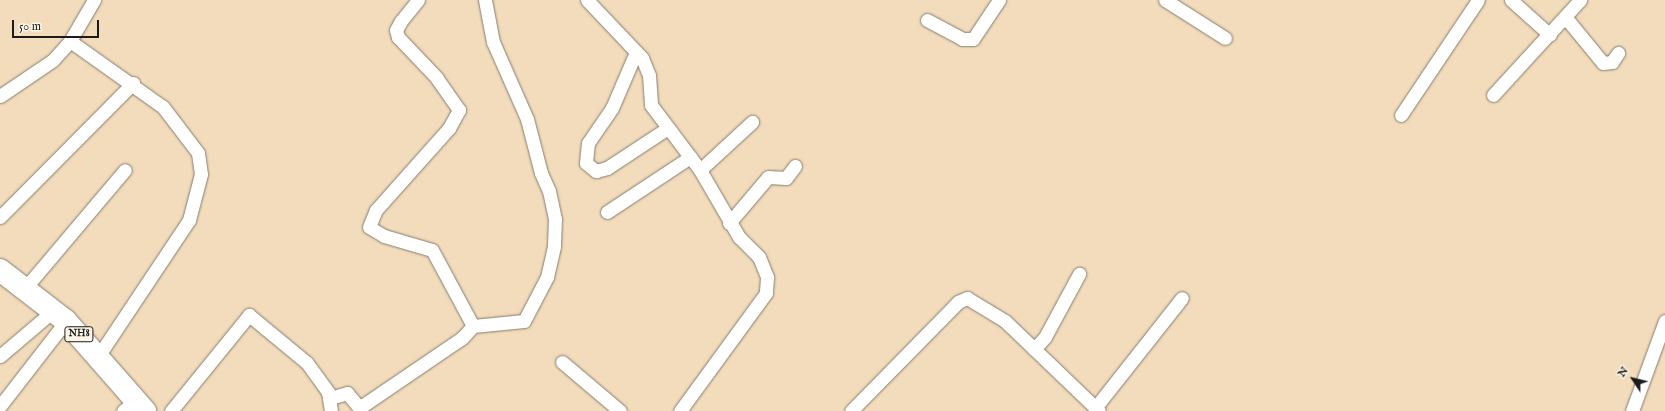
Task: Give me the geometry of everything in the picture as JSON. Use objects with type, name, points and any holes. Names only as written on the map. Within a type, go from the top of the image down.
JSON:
[{"type":"highway","name":"NH8","points":[[0,270],[26,287],[60,316],[99,355],[135,407]]},
{"type":"street","points":[[0,96],[53,60],[70,41],[94,0]]},
{"type":"street","points":[[418,0],[399,26],[398,37],[441,83],[459,110],[449,128],[376,210],[370,226],[384,236],[432,250],[473,326]]},
{"type":"street","points":[[330,398],[347,393],[358,406],[362,406],[462,338],[473,326],[524,321],[547,277],[554,246],[555,218],[549,191],[541,173],[528,119],[493,42],[485,0]]},
{"type":"street","points":[[587,0],[636,52],[647,66],[650,105],[700,170],[729,223],[760,258],[768,285],[680,411]]},
{"type":"street","points":[[927,20],[962,39],[973,39],[999,0]]},
{"type":"street","points":[[1166,0],[1225,38]]},
{"type":"street","points":[[1401,115],[1478,0]]},
{"type":"street","points":[[1511,0],[1550,35]]},
{"type":"street","points":[[1493,95],[1566,18],[1580,0]]},
{"type":"street","points":[[1566,18],[1603,63],[1612,62],[1618,53]]},
{"type":"street","points":[[70,41],[133,84],[163,107],[187,134],[198,153],[202,174],[189,220],[99,355]]},
{"type":"street","points":[[636,52],[612,108],[588,143],[586,163],[596,171],[607,168],[668,128]]},
{"type":"street","points":[[0,217],[133,84]]},
{"type":"street","points":[[700,170],[752,122]]},
{"type":"street","points":[[607,212],[690,157]]},
{"type":"street","points":[[729,223],[768,177],[786,178],[795,166]]},
{"type":"street","points":[[26,287],[125,170]]},
{"type":"street","points":[[1034,349],[1045,337],[1079,274]]},
{"type":"street","points":[[851,411],[963,298],[980,304],[1034,349],[1097,409],[1182,298]]},
{"type":"street","points":[[171,411],[249,315],[298,353],[322,381],[330,398],[331,411]]},
{"type":"street","points":[[0,356],[60,316]]},
{"type":"street","points":[[0,406],[60,316]]},
{"type":"street","points":[[1632,411],[1665,321]]},
{"type":"street","points":[[562,362],[620,411]]}]
